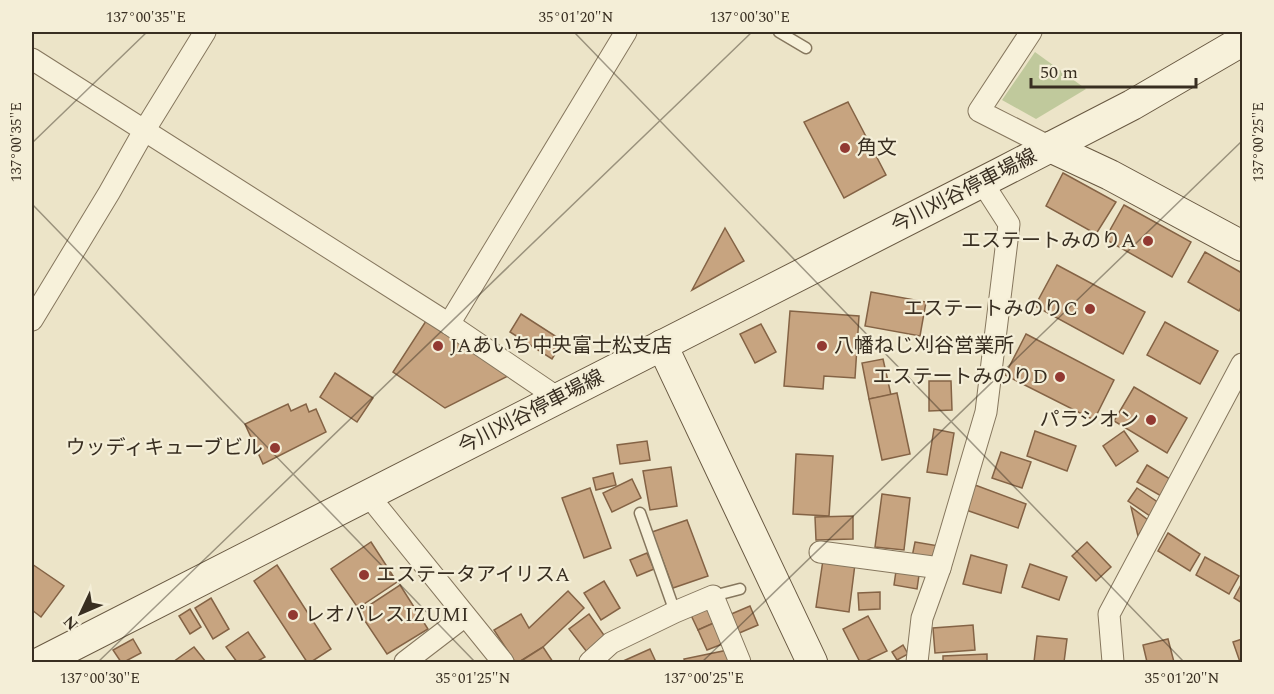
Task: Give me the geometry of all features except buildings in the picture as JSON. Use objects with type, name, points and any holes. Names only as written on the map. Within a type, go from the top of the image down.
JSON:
[{"type":"main road","name":"今川刈谷停車場線","points":[[41,663],[1132,105],[1242,41]]},
{"type":"main road","points":[[1050,147],[1110,175],[1242,246]]},
{"type":"main road","points":[[662,345],[812,663]]},
{"type":"street","points":[[32,320],[205,32]]},
{"type":"street","points":[[449,324],[626,32]]},
{"type":"street","points":[[1031,32],[979,111],[1050,147]]},
{"type":"street","points":[[32,59],[449,324],[558,398]]},
{"type":"street","points":[[917,663],[922,618],[940,568],[986,412],[1009,224],[982,182]]},
{"type":"street","points":[[1113,663],[1109,614],[1242,364]]},
{"type":"street","points":[[368,495],[503,663]]},
{"type":"street","points":[[820,552],[940,568]]},
{"type":"street","points":[[590,663],[611,643],[713,596],[740,663]]},
{"type":"street","points":[[405,663],[465,615]]},
{"type":"lane","points":[[779,32],[806,48]]},
{"type":"lane","points":[[640,513],[675,612]]},
{"type":"lane","points":[[713,596],[740,589]]},
{"type":"green space","points":[[1035,52],[1086,89],[1036,119],[1002,100]]},
{"type":"place","name":"角文","points":[[845,148]]},
{"type":"place","name":"エステートみのりA","points":[[1148,241]]},
{"type":"place","name":"エステートみのりC","points":[[1090,309]]},
{"type":"place","name":"JAあいち中央富士松支店","points":[[438,346]]},
{"type":"place","name":"八幡ねじ刈谷営業所","points":[[822,346]]},
{"type":"place","name":"エステートみのりD","points":[[1060,377]]},
{"type":"place","name":"パラシオン","points":[[1151,420]]},
{"type":"place","name":"ウッディキューブビル","points":[[275,448]]},
{"type":"place","name":"エステータアイリスA","points":[[364,575]]},
{"type":"place","name":"レオパレスIZUMI","points":[[293,615]]}]
